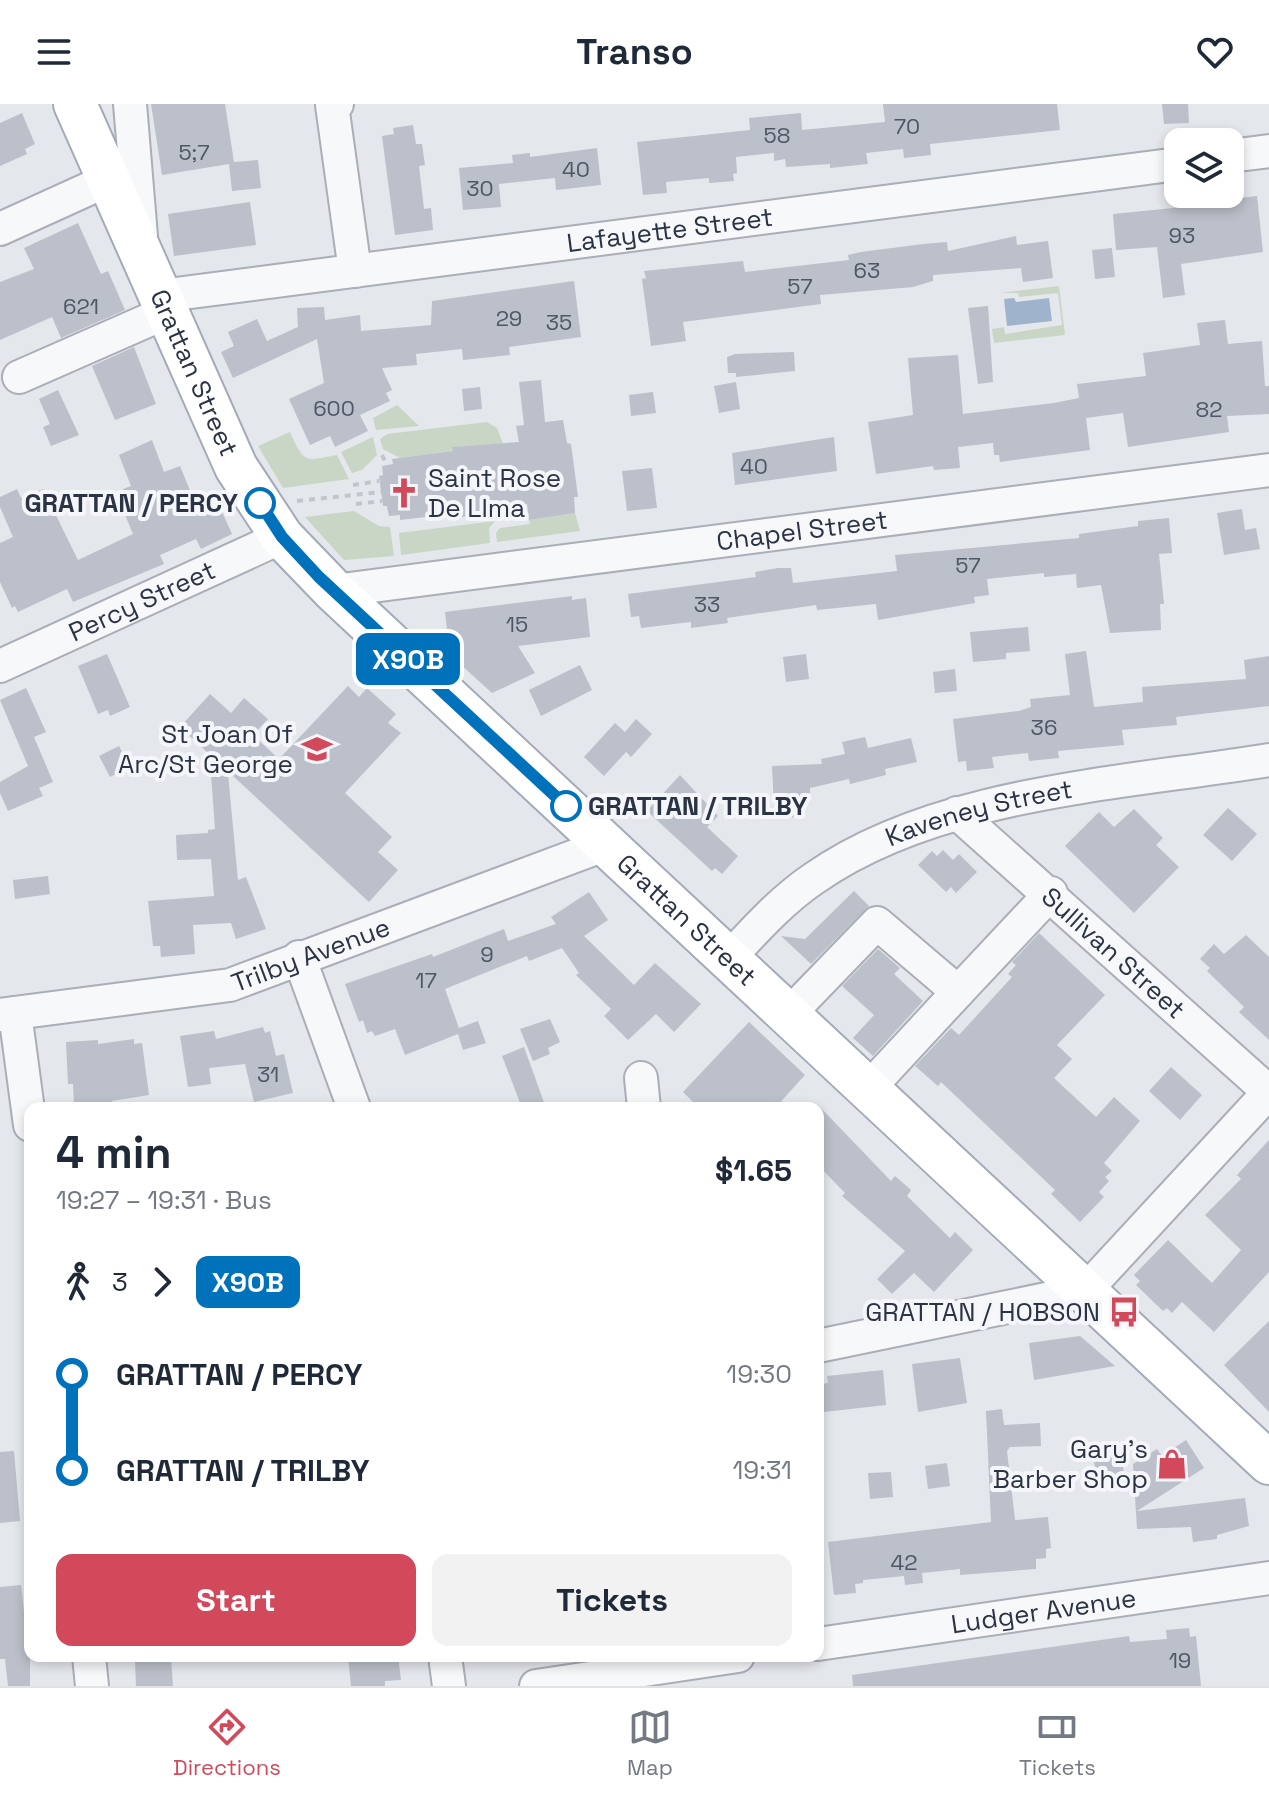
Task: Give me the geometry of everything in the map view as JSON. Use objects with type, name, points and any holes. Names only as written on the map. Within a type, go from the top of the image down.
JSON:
[{"type":"main road","name":"Grattan Street","points":[[75,104],[236,467],[287,520],[334,591],[1269,1463]]},
{"type":"street","points":[[130,104],[142,255]]},
{"type":"street","points":[[337,104],[332,105],[355,271]]},
{"type":"street","points":[[1244,154],[1269,151]]},
{"type":"street","name":"Lafayette Street","points":[[19,377],[164,304],[355,271],[1164,166]]},
{"type":"street","points":[[0,229],[108,180]]},
{"type":"street","name":"Chapel Street","points":[[334,591],[1269,470]]},
{"type":"street","name":"Percy Street","points":[[0,666],[287,520]]},
{"type":"street","name":"Kaveney Street","points":[[729,958],[795,892],[835,864],[882,839],[957,813],[1001,802],[1269,760]]},
{"type":"street","name":"Sullivan Street","points":[[957,813],[1051,893],[1269,1092]]},
{"type":"street","name":"Trilby Avenue","points":[[8,1014],[230,985],[607,844]]},
{"type":"street","points":[[868,1089],[1051,893]]},
{"type":"street","points":[[789,1014],[877,923],[958,992]]},
{"type":"street","points":[[299,957],[352,1102]]},
{"type":"street","points":[[8,1014],[25,1102]]},
{"type":"street","points":[[824,1345],[1085,1291],[1269,1092]]},
{"type":"street","name":"Ludger Avenue","points":[[824,1643],[1269,1578]]},
{"type":"street","points":[[90,1662],[92,1686]]},
{"type":"street","points":[[446,1662],[449,1686]]},
{"type":"street","points":[[536,1686],[698,1662]]},
{"type":"path","points":[[382,455],[387,465]]},
{"type":"path","points":[[353,485],[379,481]]},
{"type":"path","points":[[287,520],[381,492]]},
{"type":"path","points":[[356,504],[382,501]]},
{"type":"green space","points":[[1059,286],[1065,335],[994,343],[992,329],[1004,327],[1005,334],[1062,325],[1058,293],[1019,297],[1018,293],[1000,293]]},
{"type":"green space","points":[[397,405],[419,426],[376,430],[373,418]]},
{"type":"green space","points":[[487,422],[497,428],[503,444],[453,447],[453,451],[400,458],[383,449],[380,439],[387,434]]},
{"type":"green space","points":[[290,432],[303,456],[312,459],[337,455],[349,479],[283,488],[258,446]]},
{"type":"green space","points":[[373,437],[377,455],[362,470],[352,473],[341,452]]},
{"type":"green space","points":[[354,511],[379,526],[390,527],[394,556],[344,560],[305,517]]},
{"type":"green space","points":[[575,513],[580,531],[497,542],[496,533],[500,528]]},
{"type":"green space","points":[[495,521],[489,528],[490,543],[401,555],[399,533]]},
{"type":"water","points":[[1014,298],[1016,302],[1049,298],[1052,321],[1007,326],[1004,299]]},
{"type":"building","points":[[151,104],[225,104],[234,162],[258,160],[261,188],[232,191],[229,164],[162,175]]},
{"type":"building","points":[[883,104],[1057,104],[1060,130],[930,144],[931,155],[904,158],[903,149],[866,153],[868,164],[830,168],[830,164],[786,167],[785,159],[774,161],[774,153],[736,157],[734,181],[709,183],[709,178],[666,182],[667,193],[643,195],[637,142],[750,130],[749,118],[801,113],[802,130],[885,122]]},
{"type":"building","points":[[1162,104],[1188,104],[1189,123],[1164,124]]},
{"type":"building","points":[[22,113],[35,144],[25,149],[27,154],[0,166],[0,123]]},
{"type":"building","points":[[413,125],[416,144],[422,144],[425,165],[419,166],[424,209],[431,208],[433,230],[395,235],[382,136],[394,134],[393,128]]},
{"type":"building","points":[[597,148],[601,185],[556,190],[555,178],[499,184],[501,207],[463,210],[459,168],[513,163],[512,155],[530,153],[530,157]]},
{"type":"building","points":[[1257,196],[1263,252],[1181,264],[1185,295],[1163,298],[1157,247],[1116,250],[1113,214],[1173,208],[1244,208],[1244,198]]},
{"type":"building","points":[[250,202],[256,245],[174,256],[168,214]]},
{"type":"building","points":[[78,223],[101,274],[108,271],[125,310],[61,338],[52,317],[0,340],[0,282],[34,269],[24,248]]},
{"type":"building","points":[[1016,236],[1017,245],[1048,241],[1053,278],[1023,282],[1021,268],[933,275],[933,281],[913,287],[820,295],[821,304],[683,322],[686,341],[651,346],[642,279],[646,278],[644,271],[743,261],[745,272],[849,260],[848,255],[861,252],[923,244],[947,242],[948,251]]},
{"type":"building","points":[[1112,248],[1115,277],[1095,279],[1092,250]]},
{"type":"building","points":[[574,281],[581,337],[509,347],[510,355],[463,360],[462,349],[416,354],[417,365],[382,368],[392,390],[386,393],[390,401],[360,415],[368,431],[335,447],[330,436],[310,445],[289,399],[324,383],[317,339],[233,378],[221,352],[234,346],[228,332],[257,319],[267,341],[298,327],[297,308],[324,307],[325,320],[360,315],[361,331],[431,325],[432,301]]},
{"type":"building","points":[[988,306],[993,382],[978,384],[968,308]]},
{"type":"building","points":[[1225,320],[1228,344],[1262,341],[1265,386],[1269,386],[1269,414],[1227,416],[1229,432],[1128,447],[1123,413],[1086,418],[1090,450],[1000,462],[999,455],[994,455],[993,443],[958,447],[960,468],[934,470],[933,466],[876,474],[868,422],[913,415],[908,358],[958,355],[963,414],[1079,398],[1077,384],[1146,376],[1143,353],[1200,345],[1197,323]]},
{"type":"building","points":[[134,347],[156,404],[115,420],[92,366]]},
{"type":"building","points":[[794,352],[795,371],[736,377],[736,373],[728,373],[727,357],[735,354]]},
{"type":"building","points":[[541,380],[545,422],[563,420],[567,443],[571,444],[578,497],[574,497],[575,513],[529,520],[527,504],[482,510],[483,514],[462,517],[461,513],[400,520],[400,515],[389,516],[387,506],[383,506],[379,476],[383,475],[382,466],[393,464],[392,459],[453,451],[452,447],[519,442],[516,426],[524,425],[519,382]]},
{"type":"building","points":[[736,382],[740,409],[719,413],[714,386]]},
{"type":"building","points":[[480,387],[482,409],[464,411],[462,389]]},
{"type":"building","points":[[58,390],[79,435],[51,446],[43,427],[50,424],[39,399]]},
{"type":"building","points":[[653,392],[656,413],[631,416],[629,395]]},
{"type":"building","points":[[834,437],[837,471],[735,485],[732,453]]},
{"type":"building","points":[[152,440],[164,472],[180,466],[196,505],[215,496],[232,534],[201,549],[196,539],[160,555],[164,564],[73,602],[67,589],[18,612],[15,606],[12,608],[0,582],[0,543],[13,537],[0,507],[0,497],[17,489],[21,498],[43,489],[78,560],[133,534],[121,505],[128,502],[123,489],[131,486],[119,455]]},
{"type":"building","points":[[652,468],[657,508],[627,511],[622,471]]},
{"type":"building","points":[[1242,509],[1245,530],[1256,528],[1260,549],[1224,555],[1217,513]]},
{"type":"building","points":[[1169,518],[1172,553],[1159,554],[1164,604],[1160,604],[1161,630],[1110,633],[1101,585],[1077,588],[1076,574],[1044,577],[1044,573],[987,579],[989,595],[974,597],[975,603],[878,620],[876,604],[817,610],[816,605],[727,618],[728,623],[691,628],[691,622],[641,628],[639,616],[631,617],[628,594],[756,577],[755,572],[778,568],[791,568],[793,583],[897,571],[895,555],[1079,538],[1079,534],[1138,526],[1138,521]]},
{"type":"building","points":[[572,596],[572,600],[586,598],[590,637],[518,646],[535,673],[492,693],[459,663],[458,654],[450,655],[445,612]]},
{"type":"building","points":[[1028,627],[1030,651],[1006,653],[1006,659],[973,662],[970,632]]},
{"type":"building","points":[[1086,651],[1094,707],[1143,702],[1142,687],[1246,679],[1244,660],[1269,656],[1269,706],[1176,717],[1177,725],[1122,730],[1124,745],[1058,751],[1059,758],[1029,761],[1028,753],[992,757],[994,768],[967,771],[966,761],[958,762],[953,719],[1019,711],[1031,707],[1030,699],[1070,695],[1065,654]]},
{"type":"building","points":[[107,654],[130,707],[110,716],[108,710],[98,714],[78,666]]},
{"type":"building","points":[[806,654],[809,679],[786,682],[783,657]]},
{"type":"building","points":[[580,665],[592,690],[541,716],[529,690]]},
{"type":"building","points":[[955,669],[957,691],[935,693],[933,672]]},
{"type":"building","points":[[348,686],[359,697],[367,688],[396,714],[388,723],[401,733],[345,793],[392,837],[378,852],[398,870],[369,902],[180,727],[210,694],[231,713],[244,698],[268,719],[253,735],[279,759]]},
{"type":"building","points":[[26,688],[46,732],[34,737],[53,782],[39,788],[43,796],[8,811],[0,793],[0,782],[28,766],[0,700]]},
{"type":"building","points":[[636,719],[652,734],[631,757],[626,752],[604,776],[584,757],[615,723],[625,732]]},
{"type":"building","points":[[865,737],[868,748],[911,738],[917,762],[885,769],[886,775],[850,784],[849,779],[810,788],[810,801],[799,801],[800,817],[779,818],[779,805],[774,806],[772,766],[822,764],[821,759],[845,754],[842,742]]},
{"type":"building","points":[[119,746],[130,767],[110,777],[99,756]]},
{"type":"building","points":[[228,774],[238,880],[246,877],[266,929],[236,939],[231,923],[193,925],[195,954],[161,957],[160,946],[153,946],[148,901],[214,896],[211,859],[177,860],[176,835],[208,833],[208,830],[215,829],[211,775]]},
{"type":"building","points":[[680,775],[718,816],[707,827],[738,856],[722,874],[715,868],[712,871],[647,811]]},
{"type":"building","points":[[1228,808],[1257,834],[1232,861],[1203,835]]},
{"type":"building","points":[[1134,809],[1163,838],[1156,845],[1179,867],[1134,913],[1065,846],[1099,812],[1114,827]]},
{"type":"building","points":[[943,850],[953,860],[959,854],[977,872],[956,893],[951,887],[946,892],[918,865],[932,851],[937,856]]},
{"type":"building","points":[[48,876],[50,894],[15,899],[13,880]]},
{"type":"building","points":[[854,891],[869,906],[811,964],[781,936],[805,939]]},
{"type":"building","points":[[589,892],[608,920],[584,936],[634,985],[655,963],[701,1004],[674,1032],[656,1014],[628,1040],[604,1016],[611,1009],[576,975],[579,973],[562,948],[529,961],[527,956],[445,989],[459,1028],[478,1021],[486,1043],[463,1050],[458,1034],[405,1055],[395,1029],[375,1036],[372,1031],[367,1033],[363,1020],[359,1022],[345,984],[432,954],[433,957],[504,929],[508,941],[556,924],[551,917]]},
{"type":"building","points":[[1039,933],[1105,995],[1057,1045],[1072,1059],[1054,1078],[1096,1117],[1114,1097],[1140,1121],[1104,1163],[1112,1171],[1105,1177],[1109,1181],[1099,1192],[1104,1197],[1080,1222],[1051,1194],[1055,1190],[941,1082],[938,1086],[915,1066],[951,1028],[959,1035],[1012,977],[1008,974],[1016,965],[1012,962]]},
{"type":"building","points":[[1246,935],[1269,957],[1269,1040],[1239,1012],[1244,1007],[1207,971],[1210,968],[1200,959],[1214,944],[1224,954]]},
{"type":"building","points":[[878,949],[900,968],[894,974],[923,1001],[873,1056],[853,1038],[874,1015],[842,986]]},
{"type":"building","points":[[550,1019],[560,1042],[548,1048],[550,1054],[533,1061],[520,1029]]},
{"type":"building","points":[[749,1022],[805,1075],[780,1102],[693,1102],[683,1092]]},
{"type":"building","points":[[263,1027],[265,1033],[270,1031],[276,1056],[284,1054],[293,1093],[254,1102],[245,1064],[209,1068],[211,1084],[188,1087],[180,1036],[214,1031],[216,1039]]},
{"type":"building","points":[[134,1039],[134,1044],[142,1043],[149,1095],[112,1102],[74,1102],[73,1084],[68,1084],[66,1042],[98,1040],[98,1044]]},
{"type":"building","points":[[524,1047],[544,1102],[520,1102],[502,1056]]},
{"type":"building","points":[[1171,1067],[1202,1095],[1180,1120],[1149,1091]]},
{"type":"building","points":[[824,1111],[891,1181],[895,1176],[911,1190],[907,1196],[950,1238],[955,1232],[973,1250],[934,1292],[914,1273],[892,1294],[877,1279],[905,1251],[842,1196],[845,1193],[824,1171]]},
{"type":"building","points":[[1269,1140],[1269,1272],[1214,1332],[1182,1302],[1172,1313],[1167,1308],[1163,1311],[1136,1285],[1140,1281],[1134,1275],[1168,1240],[1212,1283],[1241,1250],[1205,1215],[1241,1179],[1237,1175]]},
{"type":"building","points":[[1269,1321],[1269,1412],[1224,1365]]},
{"type":"building","points":[[1080,1336],[1115,1366],[1034,1380],[1029,1343]]},
{"type":"building","points":[[960,1358],[967,1403],[918,1412],[912,1364]]},
{"type":"building","points":[[883,1370],[886,1405],[824,1412],[827,1376]]},
{"type":"building","points":[[1002,1409],[1004,1425],[1040,1423],[1041,1446],[1010,1447],[1007,1451],[1015,1520],[1048,1517],[1051,1548],[1046,1549],[1046,1558],[1036,1559],[1036,1569],[960,1575],[960,1569],[922,1573],[923,1583],[905,1585],[904,1576],[863,1580],[863,1583],[855,1584],[856,1593],[834,1595],[828,1542],[991,1522],[986,1411]]},
{"type":"building","points":[[1186,1440],[1204,1468],[1137,1511],[1245,1498],[1249,1526],[1217,1535],[1217,1539],[1193,1542],[1191,1527],[1137,1529],[1133,1464],[1157,1449],[1162,1456]]},
{"type":"building","points":[[1120,1443],[1124,1474],[1096,1476],[1092,1446]]},
{"type":"building","points":[[14,1451],[20,1521],[0,1523],[0,1452]]},
{"type":"building","points":[[947,1463],[950,1486],[928,1489],[925,1466]]},
{"type":"building","points":[[891,1472],[893,1497],[870,1499],[868,1473]]},
{"type":"building","points":[[21,1585],[24,1662],[30,1662],[30,1686],[8,1686],[5,1659],[0,1659],[0,1587]]},
{"type":"building","points":[[1189,1628],[1190,1637],[1196,1636],[1201,1686],[853,1686],[852,1675],[1129,1636],[1130,1642],[1167,1639],[1166,1630]]},
{"type":"building","points":[[135,1662],[171,1662],[173,1686],[136,1686]]},
{"type":"building","points":[[349,1662],[399,1662],[401,1680],[385,1681],[385,1686],[351,1686]]},
{"type":"bus line","name":"X90B","points":[[260,503],[282,537],[319,577],[566,806]]},
{"type":"place","name":"Saint Rose De LIma","points":[[404,493]]},
{"type":"place","name":"GRATTAN / PERCY","points":[[260,503]]},
{"type":"place","name":"St Joan Of Arc/St George","points":[[317,749]]},
{"type":"place","name":"GRATTAN / TRILBY","points":[[566,806]]},
{"type":"place","name":"GRATTAN / HOBSON","points":[[1124,1312]]},
{"type":"place","name":"Gary's Barber Shop","points":[[1172,1464]]}]
